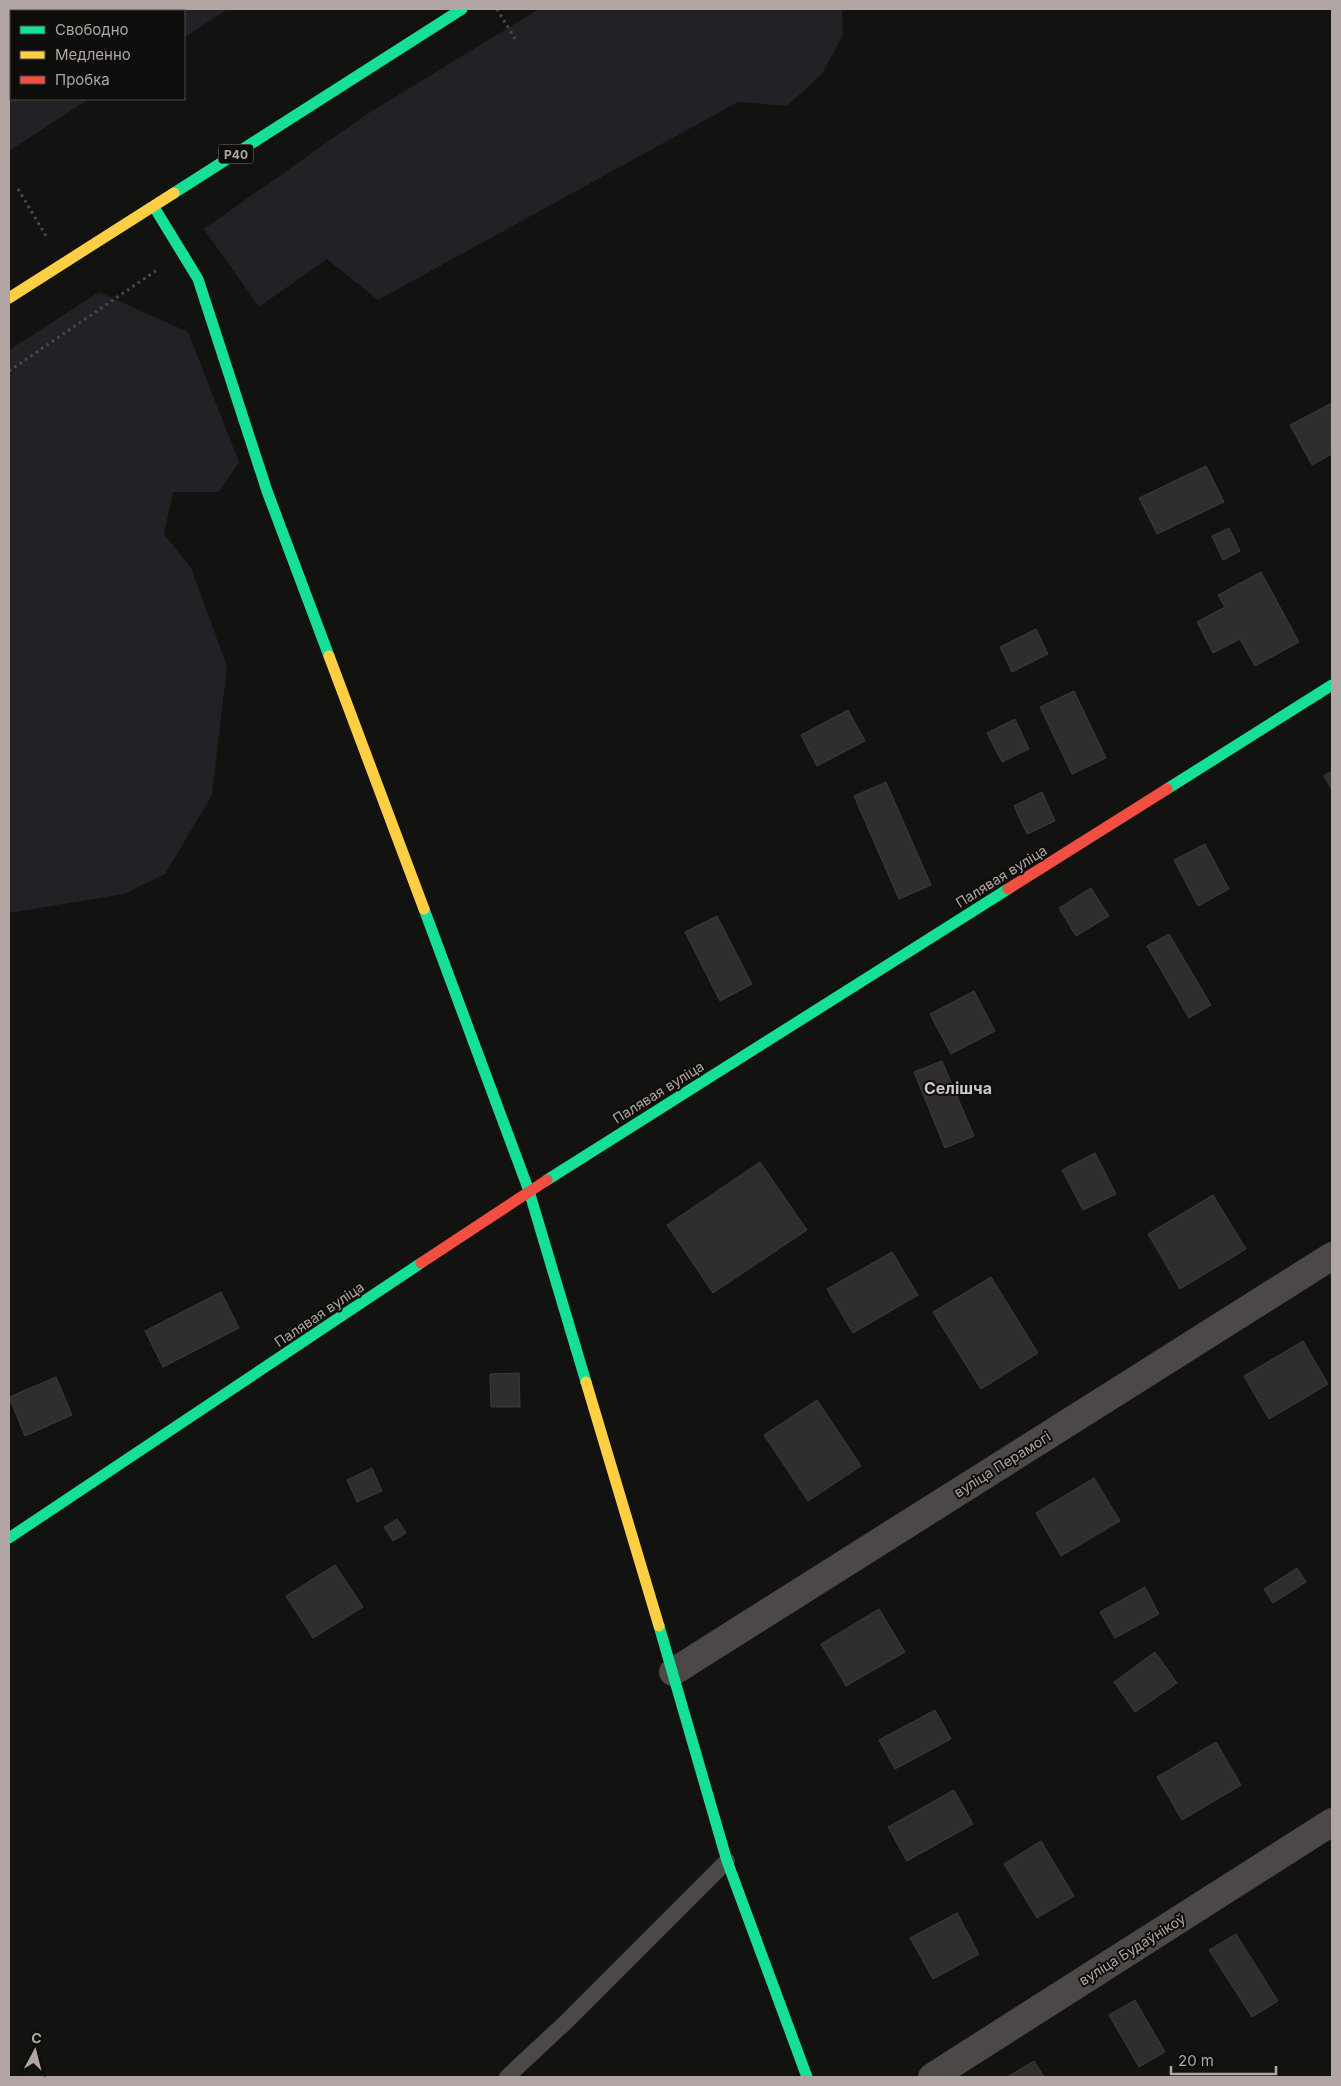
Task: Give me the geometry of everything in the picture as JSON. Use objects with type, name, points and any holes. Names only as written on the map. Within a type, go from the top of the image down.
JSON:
[{"type":"street","name":"Р40","points":[[9,298],[462,9]]},
{"type":"street","points":[[154,207],[198,280],[268,491],[529,1191],[673,1672],[727,1861],[807,2077]]},
{"type":"street","name":"Палявая вуліца","points":[[9,1538],[529,1191],[1332,685]]},
{"type":"street","name":"вуліца Перамогі","points":[[673,1672],[1332,1256]]},
{"type":"street","name":"вуліца Будаўнікоў","points":[[932,2077],[1332,1822]]},
{"type":"lane","points":[[506,2077],[567,2021],[727,1861]]},
{"type":"path","points":[[497,9],[516,39]]},
{"type":"path","points":[[18,189],[64,264]]},
{"type":"path","points":[[9,371],[182,253]]},
{"type":"shaded area","points":[[9,9],[228,9],[185,37],[185,10],[10,10],[10,100],[87,100],[9,151]]},
{"type":"shaded area","points":[[539,9],[842,9],[843,35],[822,74],[787,106],[738,102],[378,300],[327,259],[259,307],[204,229],[367,114]]},
{"type":"shaded area","points":[[99,292],[188,332],[239,462],[219,492],[173,492],[164,534],[191,568],[227,666],[212,795],[165,874],[124,894],[9,913],[9,350]]},
{"type":"building","points":[[1332,403],[1332,454],[1312,465],[1290,425]]},
{"type":"building","points":[[1206,466],[1224,502],[1157,534],[1139,498]]},
{"type":"building","points":[[1229,528],[1240,551],[1223,560],[1212,536]]},
{"type":"building","points":[[1261,572],[1299,642],[1255,666],[1240,639],[1213,653],[1197,622],[1225,607],[1218,595]]},
{"type":"building","points":[[1036,629],[1048,654],[1012,672],[1000,647]]},
{"type":"building","points":[[1074,691],[1106,758],[1072,774],[1040,707]]},
{"type":"building","points":[[848,710],[865,741],[817,766],[801,735]]},
{"type":"building","points":[[1015,719],[1029,749],[1002,762],[987,733]]},
{"type":"building","points":[[1332,771],[1332,790],[1324,776]]},
{"type":"building","points":[[886,782],[931,885],[899,899],[854,796]]},
{"type":"building","points":[[1042,792],[1055,821],[1027,834],[1014,806]]},
{"type":"building","points":[[1205,844],[1229,889],[1198,906],[1174,860]]},
{"type":"building","points":[[1091,888],[1109,916],[1076,936],[1059,908]]},
{"type":"building","points":[[717,916],[752,984],[720,1001],[685,932]]},
{"type":"building","points":[[1169,934],[1211,1005],[1189,1018],[1147,946]]},
{"type":"building","points":[[974,991],[995,1031],[951,1054],[930,1014]]},
{"type":"building","points":[[942,1061],[974,1136],[945,1148],[914,1072]]},
{"type":"building","points":[[1095,1153],[1116,1194],[1083,1210],[1062,1170]]},
{"type":"building","points":[[760,1162],[807,1230],[713,1293],[667,1225]]},
{"type":"building","points":[[1213,1195],[1246,1249],[1180,1289],[1148,1234]]},
{"type":"building","points":[[892,1252],[918,1295],[853,1333],[827,1289]]},
{"type":"building","points":[[991,1277],[1038,1353],[981,1389],[933,1312]]},
{"type":"building","points":[[221,1292],[239,1328],[163,1367],[145,1331]]},
{"type":"building","points":[[1303,1341],[1328,1384],[1269,1419],[1244,1376]]},
{"type":"building","points":[[519,1373],[520,1407],[491,1407],[490,1374]]},
{"type":"building","points":[[56,1377],[72,1415],[25,1436],[9,1397]]},
{"type":"building","points":[[817,1400],[861,1466],[808,1501],[764,1435]]},
{"type":"building","points":[[372,1468],[382,1491],[357,1502],[347,1480]]},
{"type":"building","points":[[1094,1478],[1120,1521],[1061,1556],[1036,1513]]},
{"type":"building","points":[[397,1519],[406,1533],[393,1541],[384,1527]]},
{"type":"building","points":[[335,1565],[363,1607],[313,1638],[286,1596]]},
{"type":"building","points":[[1297,1568],[1306,1582],[1273,1603],[1264,1589]]},
{"type":"building","points":[[1145,1587],[1159,1614],[1115,1638],[1100,1612]]},
{"type":"building","points":[[879,1609],[905,1652],[846,1686],[821,1644]]},
{"type":"building","points":[[1155,1652],[1177,1683],[1135,1712],[1114,1682]]},
{"type":"building","points":[[935,1710],[951,1739],[895,1769],[879,1740]]},
{"type":"building","points":[[1216,1742],[1241,1785],[1182,1820],[1157,1777]]},
{"type":"building","points":[[954,1790],[973,1824],[907,1861],[888,1827]]},
{"type":"building","points":[[1041,1841],[1074,1896],[1037,1918],[1004,1864]]},
{"type":"building","points":[[957,1913],[979,1954],[933,1979],[910,1938]]},
{"type":"building","points":[[1236,1934],[1278,2001],[1252,2017],[1209,1950]]},
{"type":"building","points":[[1135,2000],[1165,2052],[1139,2067],[1109,2015]]},
{"type":"building","points":[[1034,2061],[1044,2077],[1007,2077]]},
{"type":"traffic: fast","points":[[174,193],[462,9]]},
{"type":"traffic: fast","points":[[154,207],[198,279],[267,491],[329,656]]},
{"type":"traffic: fast","points":[[1167,789],[1332,685]]},
{"type":"traffic: fast","points":[[547,1180],[1008,889]]},
{"type":"traffic: fast","points":[[424,909],[529,1191],[586,1382]]},
{"type":"traffic: fast","points":[[9,1538],[421,1263]]},
{"type":"traffic: fast","points":[[659,1626],[727,1861],[807,2077]]},
{"type":"traffic: slow","points":[[9,298],[174,193]]},
{"type":"traffic: slow","points":[[329,656],[424,909]]},
{"type":"traffic: slow","points":[[586,1382],[659,1626]]},
{"type":"traffic: jam","points":[[1008,889],[1167,789]]},
{"type":"traffic: jam","points":[[421,1263],[547,1180]]},
{"type":"district","name":"Селішча","points":[[958,1088]]}]
